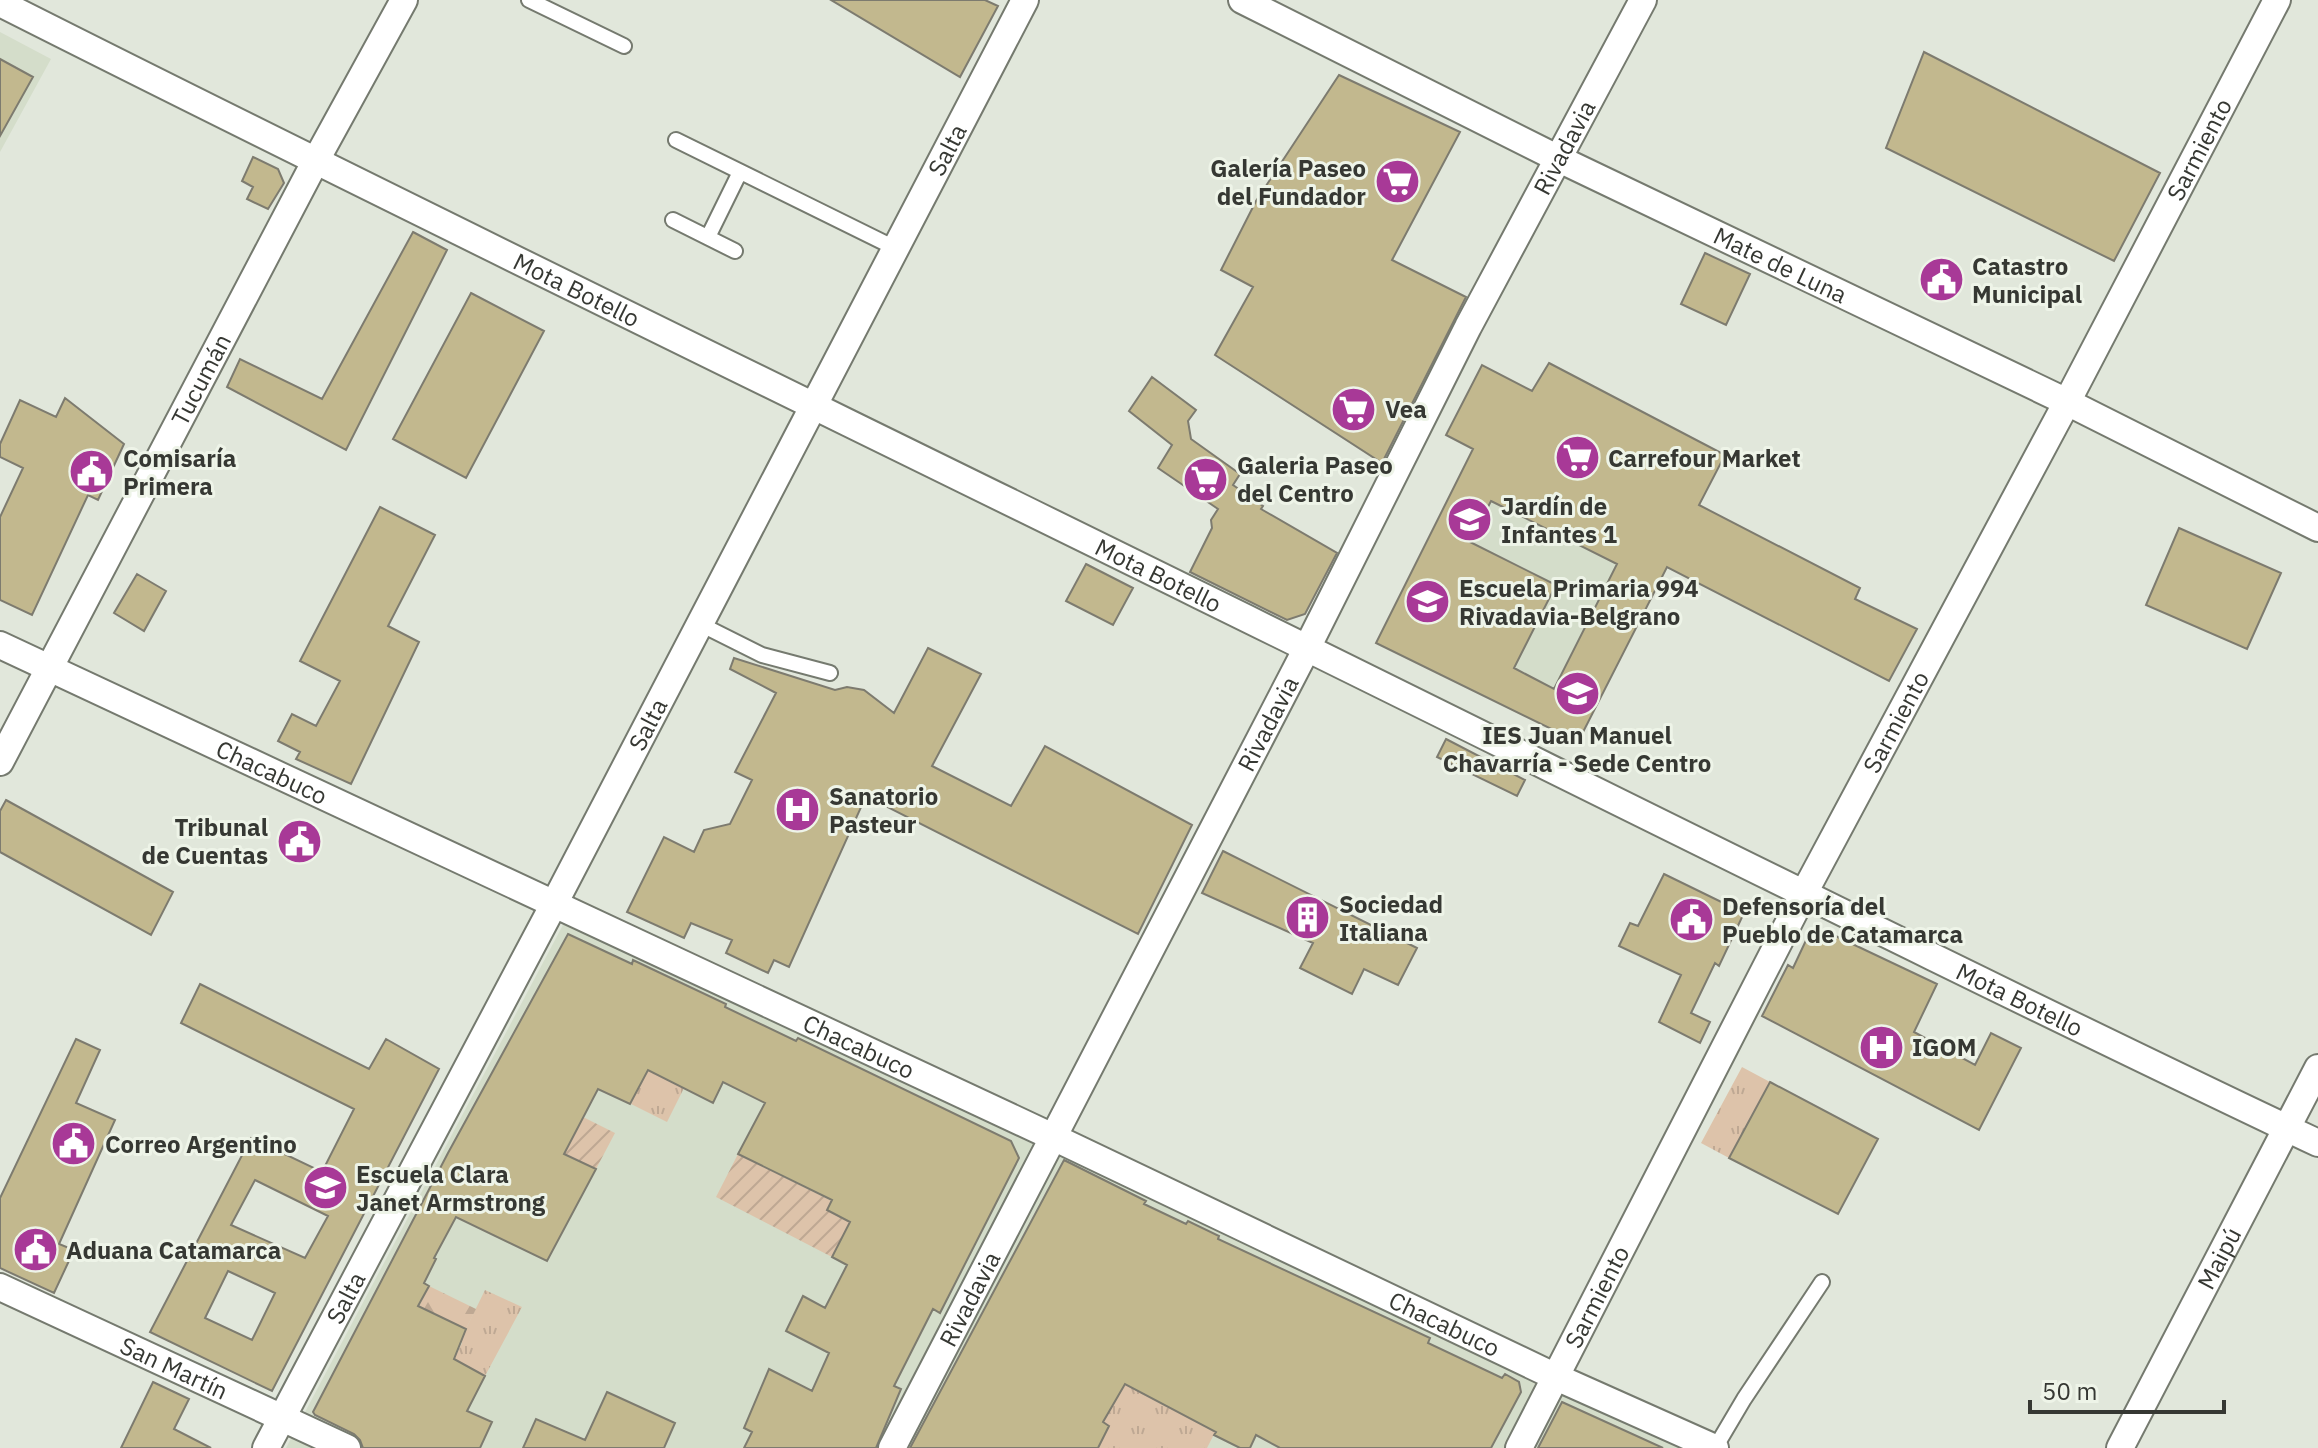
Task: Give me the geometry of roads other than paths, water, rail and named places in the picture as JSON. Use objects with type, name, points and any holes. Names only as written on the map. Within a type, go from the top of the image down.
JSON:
[{"type":"street","name":"Tucumán","points":[[0,762],[315,162],[404,0]]},
{"type":"street","name":"Salta","points":[[266,1448],[554,904],[1025,0]]},
{"type":"street","name":"Mate de Luna","points":[[1242,0],[1557,158],[2067,402],[2318,528]]},
{"type":"street","name":"Rivadavia","points":[[892,1448],[1307,648],[1468,327],[1643,0]]},
{"type":"street","name":"Sarmiento","points":[[1519,1448],[1803,895],[2067,402],[2277,0]]},
{"type":"street","name":"Mota Botello","points":[[0,3],[315,162],[1803,895],[2318,1143]]},
{"type":"street","name":"Chacabuco","points":[[0,645],[1053,1137],[1556,1377],[1715,1448]]},
{"type":"street","name":"Maipú","points":[[2120,1448],[2318,1068]]},
{"type":"street","name":"San Martín","points":[[0,1287],[347,1448]]},
{"type":"lane","points":[[529,0],[624,46]]},
{"type":"lane","points":[[676,140],[895,248]]},
{"type":"lane","points":[[708,237],[740,172]]},
{"type":"lane","points":[[673,220],[735,251]]},
{"type":"lane","points":[[700,624],[762,655],[830,673]]},
{"type":"lane","points":[[1715,1448],[1768,1361],[1822,1282]]},
{"type":"place","name":"Galería Paseo del Fundador","points":[[1397,182]]},
{"type":"place","name":"Catastro Municipal","points":[[1941,280]]},
{"type":"place","name":"Vea","points":[[1354,409]]},
{"type":"place","name":"Carrefour Market","points":[[1577,458]]},
{"type":"place","name":"Comisaría Primera","points":[[92,472]]},
{"type":"place","name":"Galeria Paseo del Centro","points":[[1206,479]]},
{"type":"place","name":"Jardín de Infantes 1","points":[[1470,520]]},
{"type":"place","name":"Escuela Primaria 994 Rivadavia-Belgrano","points":[[1428,602]]},
{"type":"place","name":"IES Juan Manuel Chavarría - Sede Centro","points":[[1577,693]]},
{"type":"place","name":"Sanatorio Pasteur","points":[[798,810]]},
{"type":"place","name":"Tribunal de Cuentas","points":[[299,841]]},
{"type":"place","name":"Sociedad Italiana","points":[[1308,918]]},
{"type":"place","name":"Defensoría del Pueblo de Catamarca","points":[[1691,920]]},
{"type":"place","name":"IGOM","points":[[1881,1047]]},
{"type":"place","name":"Correo Argentino","points":[[74,1144]]},
{"type":"place","name":"Escuela Clara Janet Armstrong","points":[[325,1188]]},
{"type":"place","name":"Aduana Catamarca","points":[[35,1250]]}]
